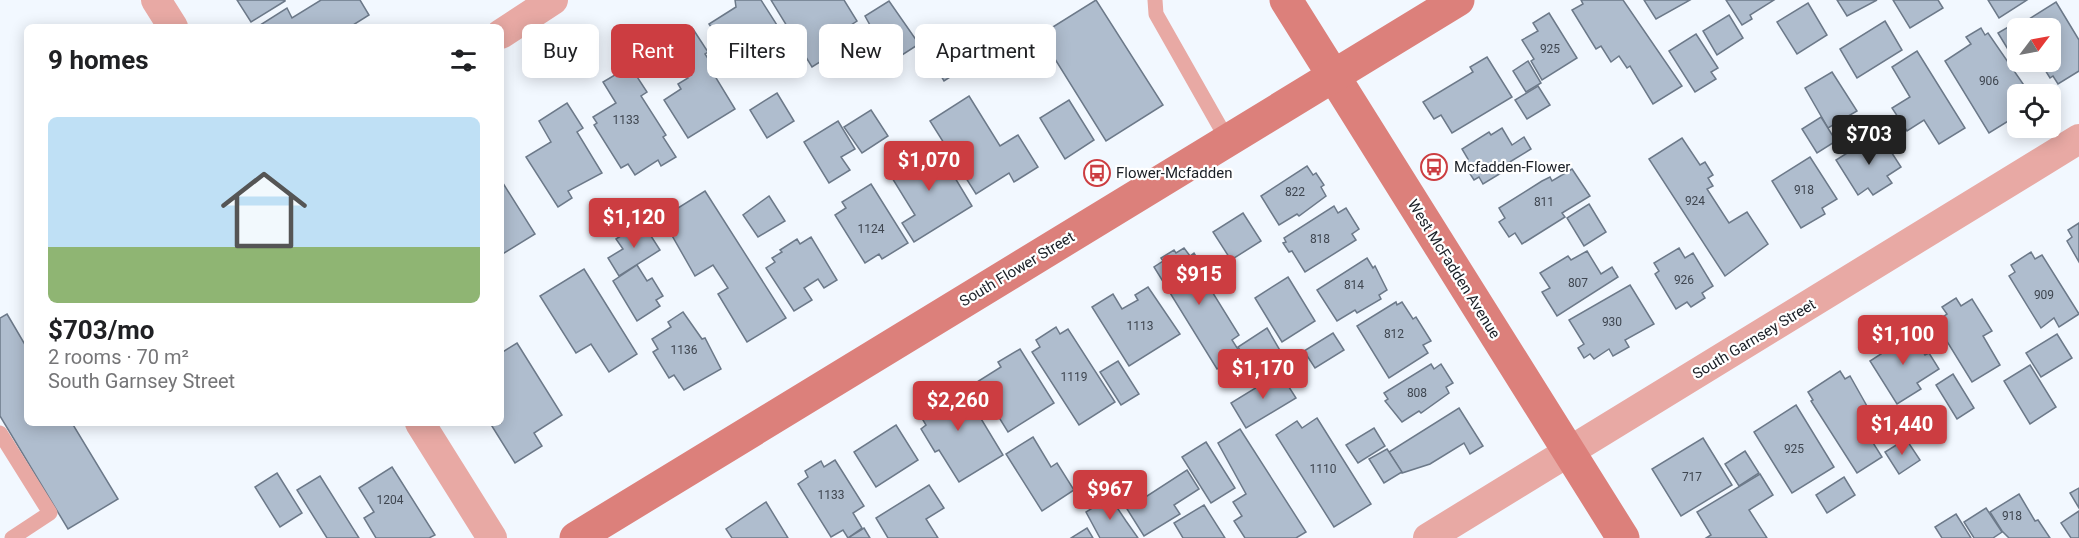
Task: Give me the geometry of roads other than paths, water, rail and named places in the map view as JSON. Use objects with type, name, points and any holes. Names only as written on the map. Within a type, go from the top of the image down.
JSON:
[{"type":"street","points":[[156,0],[171,24]]},
{"type":"street","points":[[504,32],[553,0]]},
{"type":"street","name":"West McFadden Avenue","points":[[1286,0],[1623,538]]},
{"type":"street","name":"South Flower Street","points":[[576,538],[1458,0]]},
{"type":"street","name":"South Garnsey Street","points":[[1428,538],[2079,139]]},
{"type":"street","points":[[422,426],[492,538]]},
{"type":"lane","points":[[1155,0],[1156,14],[1228,141]]},
{"type":"lane","points":[[0,433],[50,513],[12,538]]},
{"type":"place","name":"Mcfadden-Flower","points":[[1434,167]]},
{"type":"place","name":"Flower-Mcfadden","points":[[1097,173]]}]
